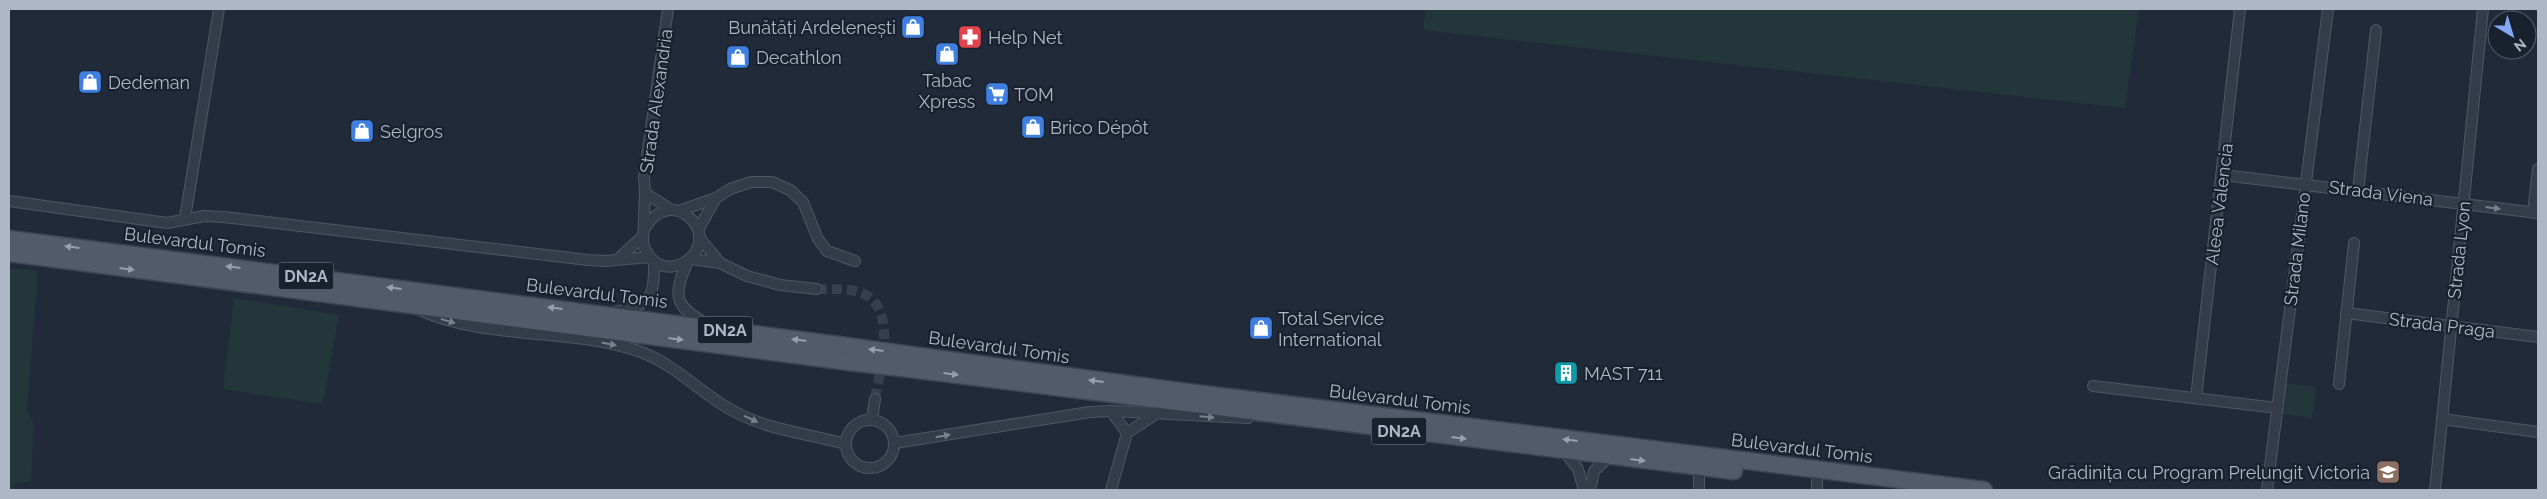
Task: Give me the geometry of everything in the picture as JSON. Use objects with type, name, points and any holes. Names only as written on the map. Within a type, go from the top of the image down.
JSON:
[{"type":"main road","name":"Bulevardul Tomis","points":[[9,239],[604,314],[719,330],[848,354]]},
{"type":"main road","name":"Bulevardul Tomis","points":[[9,254],[403,303],[903,361],[1300,418],[1699,467],[1817,486],[1896,490]]},
{"type":"main road","name":"Bulevardul Tomis","points":[[903,361],[1169,390],[1984,490]]},
{"type":"street","points":[[185,218],[219,9]]},
{"type":"street","name":"Strada Alexandria","points":[[644,232],[644,177],[668,9]]},
{"type":"street","name":"Aleea Valencia","points":[[2196,398],[2240,9]]},
{"type":"street","name":"Strada Milano","points":[[2267,490],[2328,9]]},
{"type":"street","name":"Strada Lyon","points":[[2435,490],[2483,9]]},
{"type":"street","points":[[2358,190],[2376,30]]},
{"type":"street","points":[[2536,213],[2538,169]]},
{"type":"street","name":"Strada Viena","points":[[2222,175],[2536,213]]},
{"type":"street","points":[[617,260],[644,232],[656,215],[716,198],[730,189],[751,182],[772,182],[790,190],[803,202],[818,239],[827,251],[855,261]]},
{"type":"street","points":[[645,193],[675,211],[687,215],[720,263]]},
{"type":"street","points":[[716,198],[699,233],[699,245],[689,260],[677,289],[681,304],[687,312],[719,330]]},
{"type":"street","points":[[9,201],[167,223],[185,218],[224,217],[588,260],[652,259],[668,266],[678,266],[689,260],[720,263],[747,276],[780,286],[817,290]]},
{"type":"street","points":[[604,314],[634,308],[648,300],[654,284],[652,259],[646,250],[644,232]]},
{"type":"street","points":[[2339,384],[2354,243]]},
{"type":"street","points":[[403,303],[454,323],[602,343],[641,352],[676,371],[710,397],[763,425],[845,444]]},
{"type":"street","name":"Strada Praga","points":[[2346,313],[2538,336]]},
{"type":"street","points":[[2093,386],[2277,408]]},
{"type":"street","points":[[872,419],[875,399]]},
{"type":"street","points":[[894,443],[1111,410],[1216,417],[1300,418]]},
{"type":"street","points":[[1111,410],[1127,433]]},
{"type":"street","points":[[1111,490],[1127,433],[1159,412]]},
{"type":"street","points":[[872,419],[879,421],[890,430],[894,443],[889,459],[875,468],[866,468],[851,460],[845,444],[846,436],[856,423],[872,419]]},
{"type":"street","points":[[2442,419],[2538,432]]},
{"type":"street","points":[[1564,451],[1578,469],[1584,490]]},
{"type":"street","points":[[1590,490],[1594,471],[1609,457]]},
{"type":"street","points":[[1699,467],[1699,490]]},
{"type":"green space","points":[[1426,9],[2139,9],[2125,108],[1423,30]]},
{"type":"green space","points":[[9,268],[38,271],[27,410],[34,424],[31,481],[15,484],[14,490],[9,490]]},
{"type":"green space","points":[[234,298],[339,315],[323,404],[223,389]]},
{"type":"green space","points":[[2286,383],[2316,387],[2312,418],[2282,414]]},
{"type":"tunnel","points":[[817,289],[855,291],[869,297],[878,308],[883,321],[884,337],[875,399]]},
{"type":"place","name":"Bunătăți Ardelenești","points":[[913,27]]},
{"type":"place","name":"Help Net","points":[[970,37]]},
{"type":"place","name":"Tabac Xpress","points":[[947,54]]},
{"type":"place","name":"Decathlon","points":[[738,57]]},
{"type":"place","name":"Dedeman","points":[[90,82]]},
{"type":"place","name":"TOM","points":[[997,94]]},
{"type":"place","name":"Brico Dépôt","points":[[1033,127]]},
{"type":"place","name":"Selgros","points":[[362,131]]},
{"type":"place","name":"Total Service International","points":[[1261,328]]},
{"type":"place","name":"MAST 711","points":[[1566,373]]},
{"type":"place","name":"Grădinița cu Program Prelungit Victoria","points":[[2388,472]]}]
